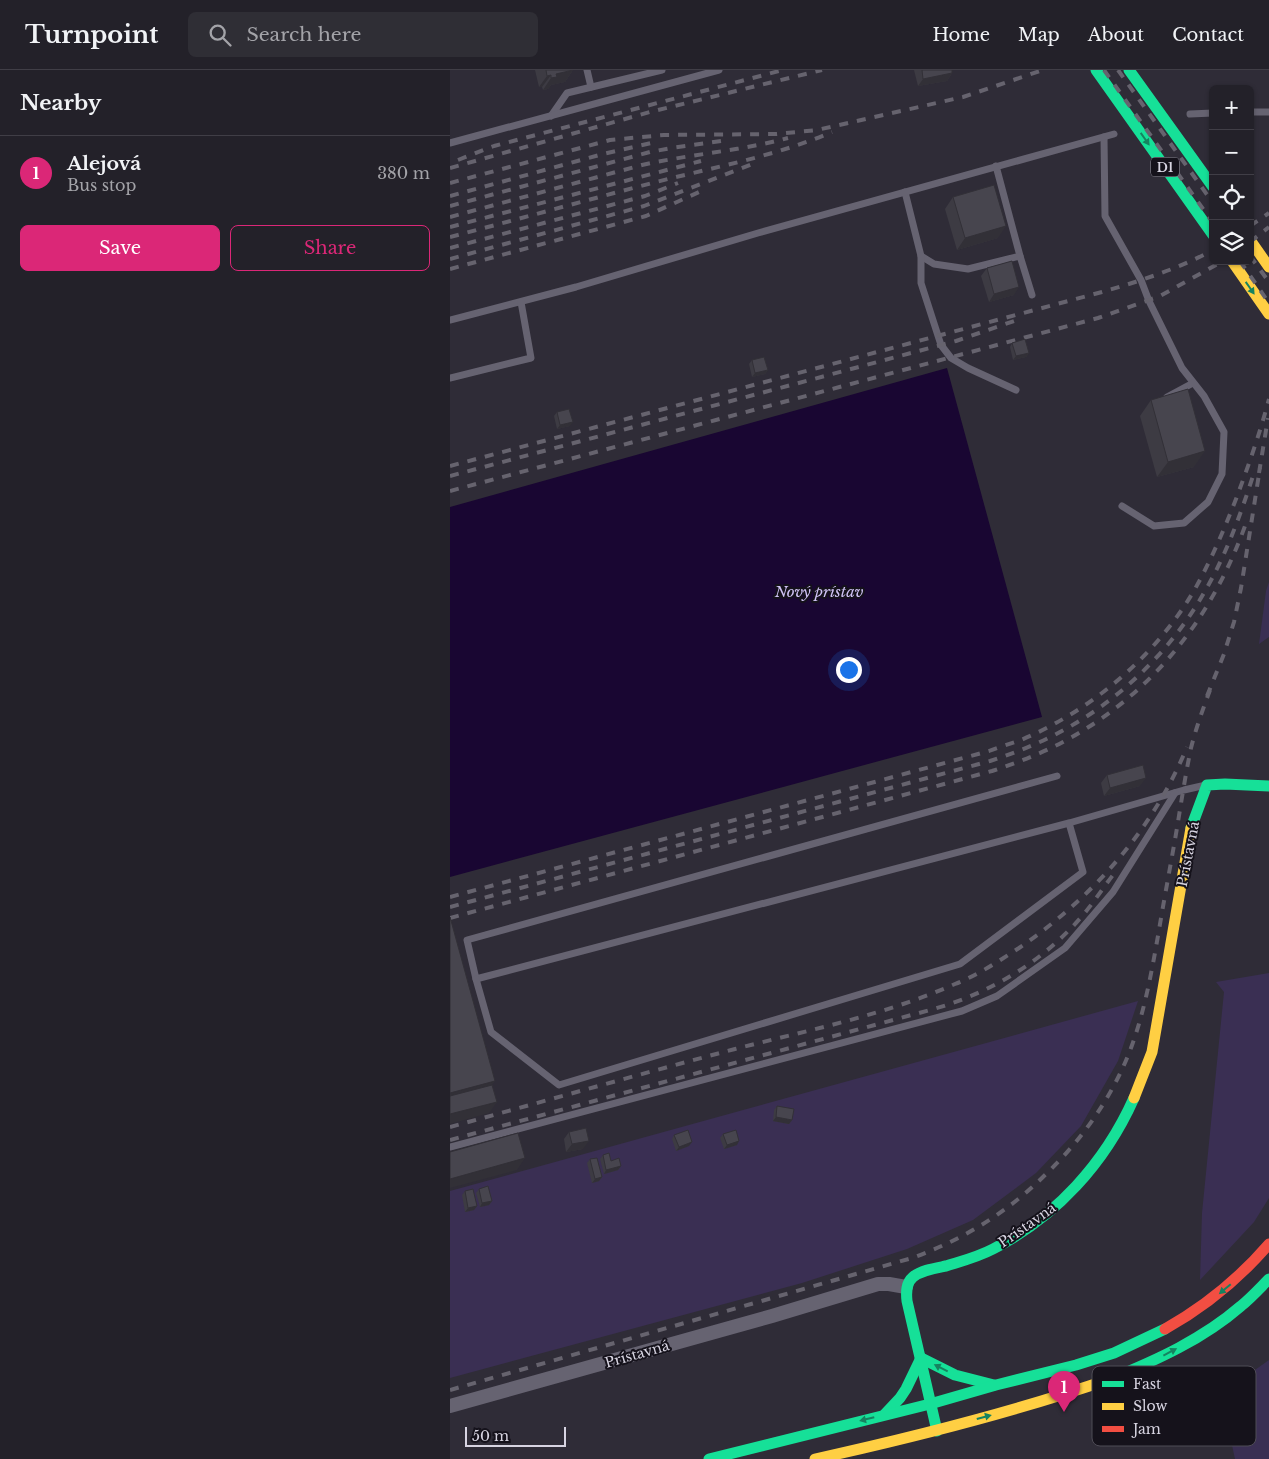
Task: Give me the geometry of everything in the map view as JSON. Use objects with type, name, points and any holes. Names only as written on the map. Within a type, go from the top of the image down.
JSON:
[{"type":"main road","name":"D1","points":[[1096,70],[1209,229]]},
{"type":"main road","name":"D1","points":[[1129,70],[1209,181]]},
{"type":"main road","points":[[1254,246],[1269,267]]},
{"type":"main road","points":[[1235,265],[1269,314]]},
{"type":"main road","points":[[1207,785],[1269,786]]},
{"type":"main road","name":"Prístavná","points":[[906,1287],[912,1277],[917,1274],[954,1264],[991,1250],[1038,1222],[1084,1178],[1115,1136],[1136,1098],[1152,1052],[1192,828],[1207,785]]},
{"type":"main road","points":[[710,1459],[931,1404],[1088,1361],[1128,1347],[1195,1313],[1243,1273],[1269,1244]]},
{"type":"main road","points":[[1141,1366],[1203,1334],[1231,1314],[1269,1279]]},
{"type":"main road","points":[[906,1287],[908,1306],[937,1430]]},
{"type":"main road","points":[[921,1358],[955,1375],[995,1386]]},
{"type":"main road","points":[[885,1414],[906,1389],[921,1358]]},
{"type":"main road","points":[[816,1459],[937,1430],[1059,1396],[1092,1384]]},
{"type":"street","name":"Prístavná","points":[[450,1406],[772,1316],[878,1284],[906,1287]]},
{"type":"lane","points":[[587,70],[591,87]]},
{"type":"lane","points":[[552,116],[567,93],[662,70]]},
{"type":"lane","points":[[450,143],[719,70]]},
{"type":"lane","points":[[1254,112],[1269,112]]},
{"type":"lane","points":[[1190,114],[1209,113]]},
{"type":"lane","points":[[450,320],[576,287],[758,233],[1114,134]]},
{"type":"lane","points":[[1104,137],[1106,216],[1141,280],[1149,301],[1182,368],[1204,396],[1224,432],[1222,474],[1208,502],[1184,523],[1154,526],[1122,506]]},
{"type":"lane","points":[[996,166],[1032,295]]},
{"type":"lane","points":[[905,192],[921,256],[920,284],[941,345],[951,358],[1016,390]]},
{"type":"lane","points":[[921,256],[934,264],[968,269],[1020,256]]},
{"type":"lane","points":[[450,378],[531,358],[521,302]]},
{"type":"lane","points":[[1162,400],[1193,382]]},
{"type":"lane","points":[[1057,776],[467,940],[476,979],[492,1032],[559,1085],[960,964],[1083,872],[1069,823]]},
{"type":"lane","points":[[476,979],[1207,785]]},
{"type":"lane","points":[[450,1147],[962,1011],[997,996],[1065,948],[1113,892],[1175,794]]},
{"type":"shaded area","points":[[1269,582],[1269,637],[1259,644],[1266,591]]},
{"type":"shaded area","points":[[1269,973],[1269,1198],[1254,1222],[1200,1280],[1202,1213],[1224,992],[1216,982]]},
{"type":"shaded area","points":[[1138,1001],[1118,1061],[1081,1126],[1036,1173],[973,1220],[907,1249],[802,1283],[450,1378],[450,1191]]},
{"type":"shaded area","points":[[1269,1360],[1269,1459],[1235,1459],[1232,1446],[1256,1446],[1256,1369]]},
{"type":"water","name":"Nový prístav","points":[[947,368],[1042,717],[450,877],[450,507]]},
{"type":"building","points":[[546,70],[573,70],[556,74],[557,77],[551,78],[551,75],[547,76]]},
{"type":"building","points":[[922,70],[952,70],[952,73],[923,79]]},
{"type":"building","points":[[994,185],[1006,226],[965,238],[953,197]]},
{"type":"building","points":[[1012,261],[1019,287],[994,294],[987,268]]},
{"type":"building","points":[[1025,339],[1029,353],[1016,356],[1012,343]]},
{"type":"building","points":[[764,357],[768,370],[755,373],[752,360]]},
{"type":"building","points":[[1188,389],[1205,451],[1168,462],[1151,400]]},
{"type":"building","points":[[569,409],[573,422],[560,425],[557,412]]},
{"type":"building","points":[[1143,765],[1146,778],[1110,788],[1107,775]]},
{"type":"building","points":[[450,917],[495,1081],[450,1093]]},
{"type":"building","points":[[492,1085],[497,1102],[450,1114],[450,1096]]},
{"type":"building","points":[[777,1106],[794,1109],[792,1120],[776,1117]]},
{"type":"building","points":[[586,1128],[589,1141],[572,1144],[569,1132]]},
{"type":"building","points":[[688,1130],[692,1142],[679,1147],[674,1135]]},
{"type":"building","points":[[736,1130],[739,1141],[727,1145],[723,1134]]},
{"type":"building","points":[[518,1133],[525,1158],[450,1179],[450,1152]]},
{"type":"building","points":[[609,1153],[611,1161],[619,1158],[621,1166],[606,1170],[603,1155]]},
{"type":"building","points":[[597,1158],[602,1177],[595,1179],[590,1159]]},
{"type":"building","points":[[488,1186],[492,1201],[482,1203],[479,1189]]},
{"type":"building","points":[[473,1189],[477,1206],[468,1208],[465,1191]]},
{"type":"railway","points":[[458,160],[494,146],[783,70]]},
{"type":"railway","points":[[450,168],[650,112],[822,70]]},
{"type":"railway","points":[[450,183],[610,140],[664,135],[776,134],[817,130],[963,97],[1043,70]]},
{"type":"railway","points":[[1104,70],[1211,220]]},
{"type":"railway","points":[[1118,70],[1209,197]]},
{"type":"railway","points":[[450,237],[789,148],[832,132]]},
{"type":"railway","points":[[450,217],[642,165],[788,138]]},
{"type":"railway","points":[[450,206],[650,152],[721,141]]},
{"type":"railway","points":[[450,196],[603,154],[656,142]]},
{"type":"railway","points":[[450,227],[701,161]]},
{"type":"railway","points":[[450,259],[644,206],[755,163]]},
{"type":"railway","points":[[450,248],[645,196],[678,183]]},
{"type":"railway","points":[[450,269],[646,216],[699,192]]},
{"type":"railway","points":[[1254,223],[1269,213]]},
{"type":"railway","points":[[1254,239],[1269,227]]},
{"type":"railway","points":[[450,466],[1102,292],[1159,274],[1209,252]]},
{"type":"railway","points":[[1254,261],[1269,282]]},
{"type":"railway","points":[[450,491],[1098,318],[1160,296],[1216,265]]},
{"type":"railway","points":[[1243,265],[1269,303]]},
{"type":"railway","points":[[450,476],[956,341],[1017,320]]},
{"type":"railway","points":[[450,897],[989,751],[1021,740],[1073,713],[1097,697],[1142,658],[1161,637],[1195,589],[1217,545],[1236,499],[1254,450],[1269,399]]},
{"type":"railway","points":[[1259,473],[1268,418]]},
{"type":"railway","points":[[1207,696],[1224,654],[1234,622],[1260,468]]},
{"type":"railway","points":[[450,907],[990,761],[1026,748],[1060,732],[1103,705],[1123,689],[1142,672],[1177,634],[1192,613],[1220,563],[1238,520],[1253,476]]},
{"type":"railway","points":[[450,918],[992,771],[1028,758],[1063,742],[1095,723],[1124,702],[1174,652],[1196,623],[1215,593],[1245,526]]},
{"type":"railway","points":[[450,1390],[912,1258],[966,1234],[999,1213],[1030,1189],[1059,1161],[1084,1132],[1106,1100],[1131,1048],[1151,975],[1191,748],[1210,690]]},
{"type":"railway","points":[[450,1127],[699,1058],[902,1005],[972,976],[1019,948],[1046,928],[1071,907],[1118,860],[1157,806],[1187,747]]},
{"type":"railway","points":[[450,1140],[930,1010],[973,995],[1014,974],[1051,947],[1083,915],[1113,875]]},
{"type":"traffic: fast","points":[[1096,70],[1209,229]]},
{"type":"traffic: fast","points":[[1129,70],[1209,181]]},
{"type":"traffic: fast","points":[[1191,828],[1207,785],[1269,786]]},
{"type":"traffic: fast","points":[[937,1431],[907,1301],[909,1282],[913,1277],[924,1271],[976,1257],[987,1252],[1038,1221],[1058,1204],[1093,1166],[1109,1145],[1134,1098]]},
{"type":"traffic: fast","points":[[1140,1366],[1179,1348],[1211,1329],[1245,1303],[1269,1279]]},
{"type":"traffic: fast","points":[[709,1459],[930,1404],[1076,1365],[1114,1353],[1165,1329]]},
{"type":"traffic: fast","points":[[921,1358],[955,1375],[994,1385]]},
{"type":"traffic: fast","points":[[885,1414],[906,1389],[921,1358]]},
{"type":"traffic: slow","points":[[1254,246],[1269,267]]},
{"type":"traffic: slow","points":[[1235,265],[1269,314]]},
{"type":"traffic: slow","points":[[1134,1098],[1152,1052],[1191,828]]},
{"type":"traffic: slow","points":[[815,1459],[964,1423],[1092,1385]]},
{"type":"traffic: jam","points":[[1165,1329],[1221,1291],[1269,1244]]},
{"type":"place","name":"Alejová","points":[[1064,1412]]}]
